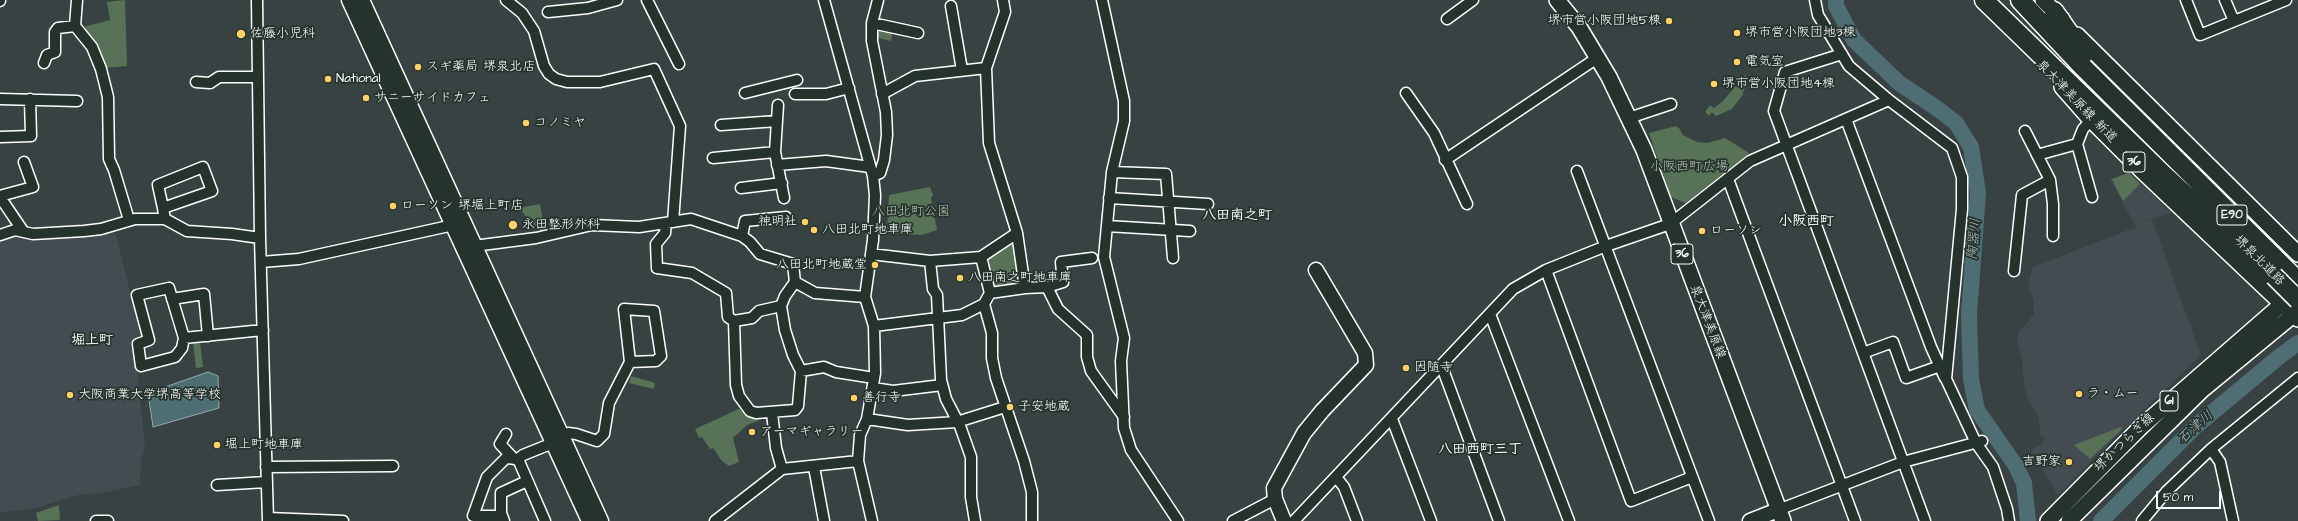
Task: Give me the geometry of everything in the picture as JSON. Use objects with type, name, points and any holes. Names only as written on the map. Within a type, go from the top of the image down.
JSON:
[{"type":"highway","points":[[1984,0],[2161,172],[2279,272]]},
{"type":"highway","points":[[1998,0],[2175,167]]},
{"type":"highway","points":[[2020,0],[2175,167]]},
{"type":"highway","points":[[2048,6],[2081,51],[2227,201],[2279,272]]},
{"type":"highway","name":"堺泉北道路","points":[[2175,167],[2279,272],[2298,281]]},
{"type":"highway","name":"堺泉北道路","points":[[2279,272],[2294,310]]},
{"type":"main road","name":"泉大津美原線","points":[[1557,0],[1578,27],[1597,58],[1629,118],[1644,150],[1670,224],[1781,515]]},
{"type":"main road","name":"泉大津美原線 新道","points":[[1976,0],[2064,89],[2091,120],[2294,310]]},
{"type":"main road","points":[[2048,6],[2298,254]]},
{"type":"main road","name":"堺かつらぎ線","points":[[2069,521],[2202,390],[2294,310],[2298,291]]},
{"type":"main road","name":"堺かつらぎ線","points":[[2048,521],[2142,426],[2294,310]]},
{"type":"street","points":[[77,0],[75,26],[92,47],[101,69],[108,97],[109,159],[114,170],[129,220]]},
{"type":"street","points":[[257,0],[260,238],[268,520],[343,521]]},
{"type":"street","points":[[349,0],[458,224],[557,439],[601,521]]},
{"type":"street","points":[[362,0],[458,224],[474,246],[557,439],[589,521]]},
{"type":"street","points":[[474,246],[536,238],[592,225],[639,228],[669,222],[691,219],[742,236],[750,242],[760,254],[793,264],[795,282],[785,296],[781,306],[785,330],[793,355],[801,371],[798,406],[795,410],[756,414],[745,406],[739,396],[734,372],[736,370],[734,321],[728,316],[726,293],[692,273],[657,268],[656,244],[665,233],[669,222],[680,126],[654,69],[600,82],[567,82],[556,79],[549,74],[544,66],[534,31],[522,13],[506,0]]},
{"type":"street","points":[[548,12],[588,8],[617,0]]},
{"type":"street","points":[[647,0],[679,64]]},
{"type":"street","points":[[824,0],[872,172],[875,195],[871,254],[865,297],[874,326],[874,383],[867,419],[860,435],[858,461],[872,521]]},
{"type":"street","points":[[777,165],[826,161],[872,172],[880,172],[884,160],[887,135],[882,94],[872,41],[872,23],[878,0]]},
{"type":"street","points":[[1003,0],[1005,12],[986,68],[989,143],[1017,233],[1024,288]]},
{"type":"street","points":[[1102,0],[1124,101],[1124,121],[1112,172],[1104,257],[1124,338],[1121,362],[1124,428],[1131,450],[1178,521]]},
{"type":"street","points":[[1447,19],[1473,0]]},
{"type":"street","points":[[1815,0],[1818,15],[1849,66],[1889,100],[1952,148],[1962,178],[1962,209],[1946,379]]},
{"type":"street","points":[[2186,0],[2200,35],[2272,3],[2286,0]]},
{"type":"street","points":[[2225,0],[2234,21]]},
{"type":"street","points":[[952,6],[962,70]]},
{"type":"street","points":[[872,23],[918,33]]},
{"type":"street","points":[[44,63],[47,55],[55,52],[55,32],[58,28],[75,26]]},
{"type":"street","points":[[1842,54],[1785,72],[1774,112],[1785,146],[1925,521]]},
{"type":"street","points":[[1445,160],[1597,58]]},
{"type":"street","points":[[882,94],[915,76],[986,68]]},
{"type":"street","points":[[745,93],[796,76],[798,94],[826,94],[849,88]]},
{"type":"street","points":[[196,82],[210,83],[219,77],[258,77]]},
{"type":"street","points":[[1406,93],[1434,133],[1445,160],[1467,204]]},
{"type":"street","points":[[0,100],[30,99],[77,101]]},
{"type":"street","points":[[0,136],[31,136],[30,99]]},
{"type":"street","points":[[1294,521],[1442,367],[1513,289],[1546,270],[1606,246],[1670,224],[1750,161],[1889,100]]},
{"type":"street","points":[[1629,118],[1671,104]]},
{"type":"street","points":[[778,105],[775,152],[784,198]]},
{"type":"street","points":[[1846,119],[1940,366],[1993,467],[2007,509],[2009,521]]},
{"type":"street","points":[[2091,120],[2083,129],[2077,144],[2092,197]]},
{"type":"street","points":[[721,125],[777,121]]},
{"type":"street","points":[[2025,131],[2050,180],[2053,204],[2053,236]]},
{"type":"street","points":[[2037,155],[2077,144]]},
{"type":"street","points":[[713,158],[775,152]]},
{"type":"street","points":[[23,231],[0,196],[33,187],[24,162]]},
{"type":"street","points":[[163,208],[212,191],[203,167],[158,185],[165,219]]},
{"type":"street","points":[[1577,171],[1708,521]]},
{"type":"street","points":[[1112,172],[1166,174],[1173,258]]},
{"type":"street","points":[[1728,179],[1855,521]]},
{"type":"street","points":[[2014,271],[2022,195],[2050,180]]},
{"type":"street","points":[[741,188],[782,183]]},
{"type":"street","points":[[1109,198],[1208,204]]},
{"type":"street","points":[[742,236],[745,221],[786,217]]},
{"type":"street","points":[[0,235],[15,230],[34,234],[84,231],[101,229],[129,220],[165,219],[186,231],[232,234],[260,238]]},
{"type":"street","points":[[261,262],[299,259],[458,224]]},
{"type":"street","points":[[1107,226],[1190,232]]},
{"type":"street","points":[[871,254],[930,261],[981,257],[1017,233]]},
{"type":"street","points":[[874,326],[962,315],[984,304],[990,293],[981,257]]},
{"type":"street","points":[[990,293],[1024,288],[1047,287],[1063,282],[1061,262],[1092,258]]},
{"type":"street","points":[[930,261],[933,288],[937,295],[942,385],[960,426],[971,457],[971,497],[975,521]]},
{"type":"street","points":[[1284,521],[1275,499],[1274,488],[1304,433],[1322,411],[1366,365],[1365,353],[1316,270]]},
{"type":"street","points":[[1546,270],[1631,501],[1692,477]]},
{"type":"street","points":[[795,282],[815,293],[865,297]]},
{"type":"street","points":[[1047,287],[1058,309],[1087,335],[1087,357],[1091,371],[1124,417]]},
{"type":"street","points":[[169,288],[184,338],[182,348],[175,357],[141,366],[138,344],[149,340],[137,295],[169,288]]},
{"type":"street","points":[[172,299],[204,294],[208,336]]},
{"type":"street","points":[[984,304],[992,333],[992,358],[996,378],[1024,461],[1032,492],[1032,521]]},
{"type":"street","points":[[734,321],[752,318],[759,310],[781,306]]},
{"type":"street","points":[[527,481],[501,493],[503,518],[473,516],[487,477],[506,458],[516,459],[523,454],[568,433],[597,441],[604,434],[609,403],[630,362],[624,309],[654,311],[660,356],[656,361],[630,362]]},
{"type":"street","points":[[1490,314],[1569,521]]},
{"type":"street","points":[[184,338],[263,330]]},
{"type":"street","points":[[1863,353],[1893,342],[1906,378],[1940,366]]},
{"type":"street","points":[[801,371],[824,367],[874,383],[893,391],[942,385]]},
{"type":"street","points":[[1442,367],[1499,521]]},
{"type":"street","points":[[2142,521],[2167,491],[2211,450],[2296,382]]},
{"type":"street","points":[[867,419],[908,425],[957,422],[1005,407]]},
{"type":"street","points":[[772,413],[776,448],[782,469]]},
{"type":"street","points":[[1392,418],[1431,521]]},
{"type":"street","points":[[506,434],[500,444],[516,459],[545,521]]},
{"type":"street","points":[[1750,521],[1781,515],[1842,486],[1903,462],[1979,442]]},
{"type":"street","points":[[2211,450],[2220,462],[2233,521]]},
{"type":"street","points":[[715,521],[782,469],[814,467],[858,461]]},
{"type":"street","points":[[266,466],[393,466]]},
{"type":"street","points":[[814,467],[824,521]]},
{"type":"street","points":[[1336,477],[1344,487],[1357,521]]},
{"type":"street","points":[[217,485],[266,482]]},
{"type":"street","points":[[1232,521],[1275,499]]},
{"type":"street","points":[[96,521],[108,521]]},
{"type":"shaded area","points":[[2129,172],[2171,213],[2142,222],[2152,220],[2201,355],[2091,461],[2058,495],[2031,450],[2041,445],[2045,439],[2040,434],[2039,417],[2027,398],[2024,385],[2022,360],[2017,342],[2018,332],[2025,326],[2034,314],[2034,301],[2028,285],[2033,267],[2136,227],[2110,179]]},
{"type":"shaded area","name":"大阪商業大学堺高等学校","points":[[115,233],[142,337],[134,340],[145,449],[141,459],[140,485],[102,493],[78,495],[35,508],[0,513],[0,239],[16,234],[37,239]]},
{"type":"green space","points":[[125,0],[127,66],[104,68],[80,28],[110,20],[107,2]]},
{"type":"green space","points":[[879,28],[893,31],[891,41],[875,37],[875,31]]},
{"type":"green space","points":[[1745,75],[1748,77],[1742,96],[1732,109],[1716,116],[1712,112],[1709,116],[1705,112],[1710,105],[1714,108],[1723,101]]},
{"type":"green space","name":"小阪西町広場","points":[[1676,126],[1683,135],[1697,142],[1707,143],[1725,138],[1749,153],[1686,203],[1671,197],[1649,133]]},
{"type":"green space","points":[[2129,173],[2140,184],[2123,201],[2112,179]]},
{"type":"green space","name":"八田北町公園","points":[[930,187],[933,195],[931,198],[937,230],[922,235],[887,233],[889,195]]},
{"type":"green space","points":[[540,204],[545,231],[539,232],[519,208]]},
{"type":"green space","points":[[1011,241],[1016,243],[1020,282],[1017,285],[994,290],[985,261],[986,257]]},
{"type":"green space","points":[[193,342],[200,342],[203,367],[196,368]]},
{"type":"green space","points":[[631,376],[655,383],[654,389],[629,383]]},
{"type":"green space","points":[[739,409],[760,420],[747,425],[733,438],[739,462],[729,466],[722,461],[713,448],[710,449],[702,437],[699,438],[695,429]]},
{"type":"green space","points":[[2121,427],[2122,429],[2090,459],[2074,445]]},
{"type":"green space","points":[[59,505],[60,520],[38,521],[36,513]]},
{"type":"water","points":[[208,372],[218,376],[219,408],[153,427],[148,393]]},
{"type":"waterway","name":"陶器川","points":[[1836,0],[1836,6],[1854,40],[1899,83],[1956,123],[1971,147],[1978,193],[1969,315],[1971,379],[1977,410],[2016,466],[2024,483],[2028,521]]},
{"type":"waterway","name":"石津川","points":[[2101,521],[2196,426],[2280,356],[2298,343]]},
{"type":"place","name":"堺市営小阪団地5棟","points":[[1669,21]]},
{"type":"place","name":"堺市営小阪団地3棟","points":[[1737,33]]},
{"type":"place","name":"佐藤小児科","points":[[241,34]]},
{"type":"place","name":"電気室","points":[[1737,62]]},
{"type":"place","name":"スギ薬局 堺泉北店","points":[[418,67]]},
{"type":"place","name":"National","points":[[328,79]]},
{"type":"place","name":"堺市営小阪団地4棟","points":[[1714,84]]},
{"type":"place","name":"サニーサイドカフェ","points":[[366,98]]},
{"type":"place","name":"コノミヤ","points":[[526,123]]},
{"type":"place","name":"ローソン 堺堀上町店","points":[[393,206]]},
{"type":"place","name":"神明社","points":[[805,222]]},
{"type":"place","name":"永田整形外科","points":[[513,225]]},
{"type":"place","name":"八田北町地車庫","points":[[814,230]]},
{"type":"place","name":"ローソン","points":[[1702,231]]},
{"type":"place","name":"八田北町地蔵堂","points":[[875,265]]},
{"type":"place","name":"八田南之町地車庫","points":[[960,278]]},
{"type":"place","name":"因随寺","points":[[1406,368]]},
{"type":"place","name":"ラ・ムー","points":[[2079,394]]},
{"type":"place","name":"大阪商業大学堺高等学校","points":[[70,395]]},
{"type":"place","name":"善行寺","points":[[854,398]]},
{"type":"place","name":"子安地蔵","points":[[1010,407]]},
{"type":"place","name":"アーマギャラリー","points":[[752,432]]},
{"type":"place","name":"堀上町地車庫","points":[[217,445]]},
{"type":"place","name":"吉野家","points":[[2069,462]]},
{"type":"district","name":"八田南之町","points":[[1237,216]]},
{"type":"district","name":"小阪西町","points":[[1806,222]]},
{"type":"district","name":"堀上町","points":[[92,341]]},
{"type":"district","name":"八田西町三丁","points":[[1480,450]]}]
